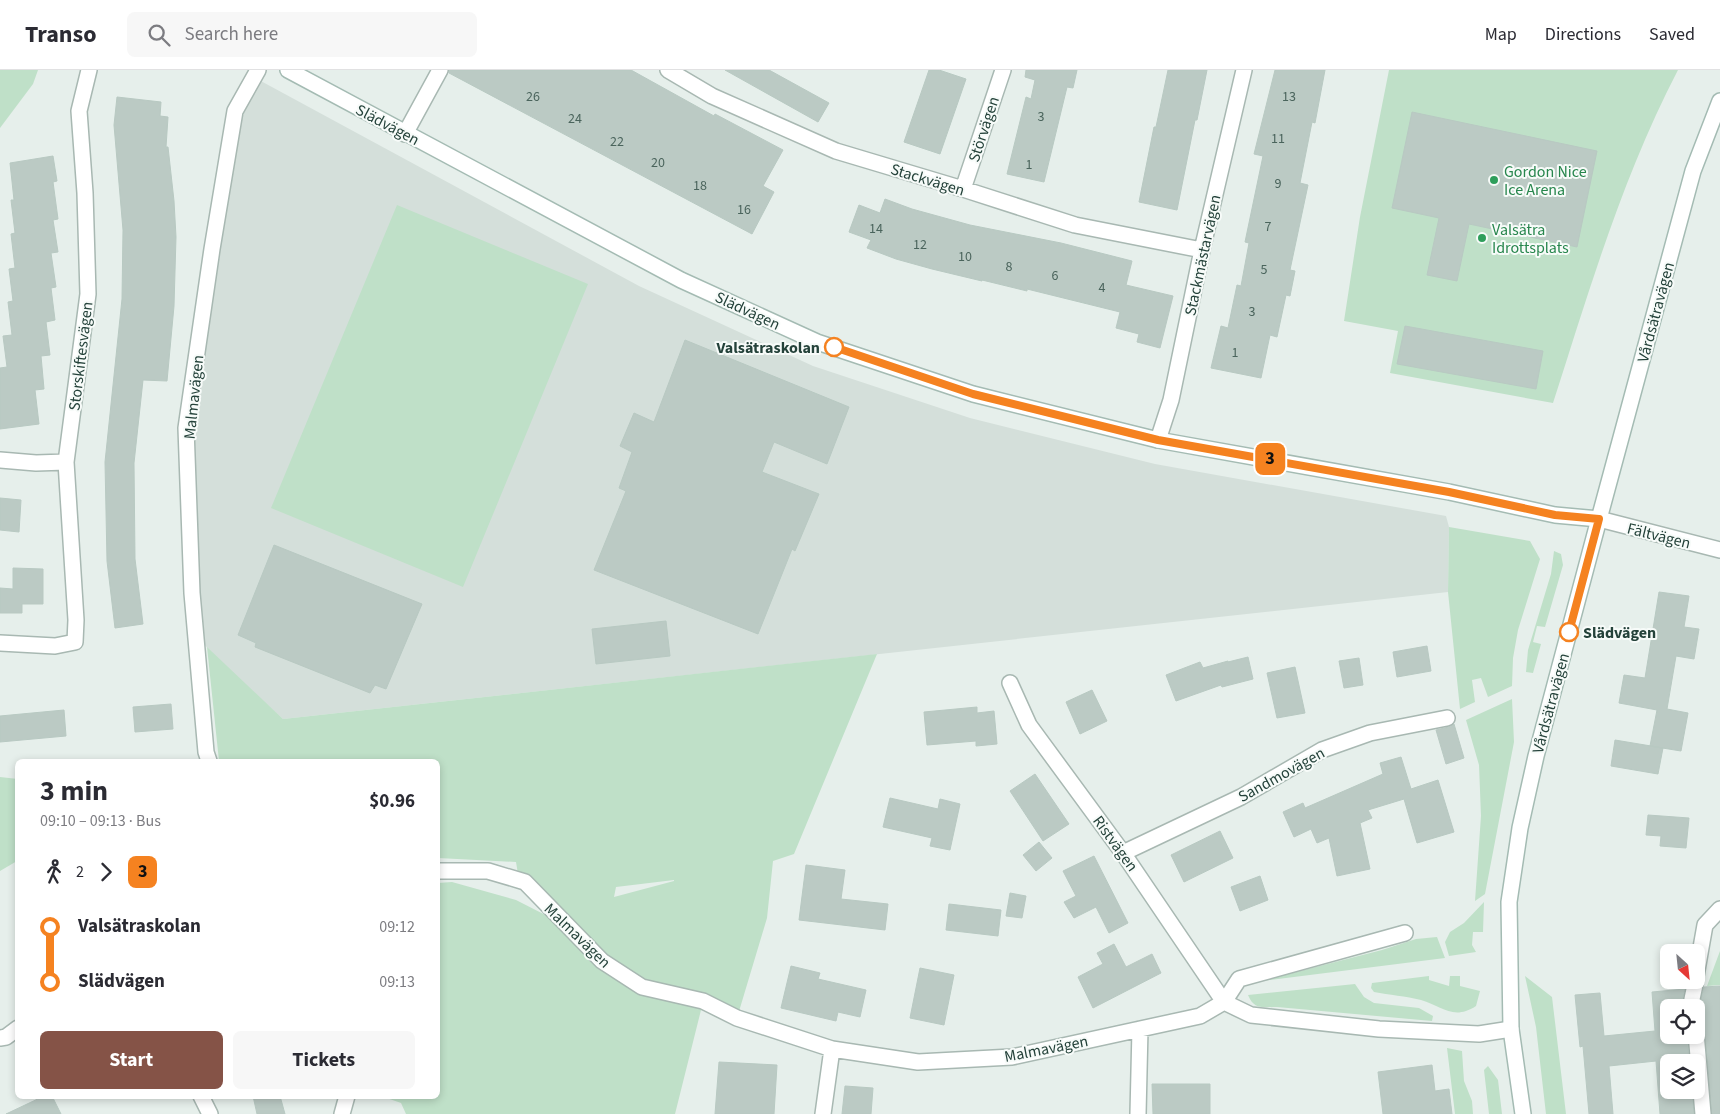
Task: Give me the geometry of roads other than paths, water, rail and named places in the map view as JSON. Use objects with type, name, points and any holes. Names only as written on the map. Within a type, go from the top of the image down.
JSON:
[{"type":"street","name":"Storskiftesvägen","points":[[0,643],[55,646],[75,642],[76,620],[66,462],[88,294],[80,111],[89,70]]},
{"type":"street","name":"Malmavägen","points":[[208,759],[192,593],[186,428],[212,249],[235,112],[258,70]]},
{"type":"street","name":"Slädvägen","points":[[288,70],[681,280],[817,342],[973,394],[1158,440],[1449,492],[1555,515],[1599,519]]},
{"type":"street","points":[[405,134],[440,70]]},
{"type":"street","name":"Stackvägen","points":[[668,70],[712,96],[836,151],[1075,225],[1202,250]]},
{"type":"street","name":"Störvägen","points":[[963,189],[1003,70]]},
{"type":"street","name":"Stackmästarvägen","points":[[1158,440],[1170,400],[1202,250],[1244,70]]},
{"type":"street","name":"Vårdsätravägen","points":[[1523,1114],[1511,1029],[1509,902],[1520,828],[1536,756],[1693,171],[1720,101]]},
{"type":"street","points":[[0,460],[36,463],[66,462]]},
{"type":"street","name":"Fältvägen","points":[[1599,519],[1720,550]]},
{"type":"street","name":"Ristvägen","points":[[1010,683],[1029,725],[1123,853],[1224,1002]]},
{"type":"street","name":"Sandmovägen","points":[[1123,853],[1241,797],[1322,750],[1370,733],[1447,718]]},
{"type":"street","name":"Malmavägen","points":[[440,871],[488,871],[525,882],[602,962],[642,988],[703,1001],[737,1018],[832,1049],[918,1062],[1012,1057],[1200,1016],[1224,1002],[1239,979],[1405,933]]},
{"type":"street","points":[[1702,944],[1705,925],[1720,910]]},
{"type":"street","points":[[1224,1002],[1251,1015],[1379,1029],[1479,1034],[1511,1029]]},
{"type":"street","points":[[1138,1114],[1140,1028]]},
{"type":"street","points":[[0,1038],[6,1037],[15,1030]]},
{"type":"street","points":[[1697,1044],[1703,1114]]},
{"type":"street","points":[[824,1114],[832,1049]]},
{"type":"street","points":[[202,1099],[210,1114]]},
{"type":"street","points":[[342,1114],[346,1099]]},
{"type":"place","name":"Gordon Nice Ice Arena","points":[[1494,180]]},
{"type":"place","name":"Valsätra Idrottsplats","points":[[1482,238]]},
{"type":"place","name":"Valsätraskolan","points":[[834,347]]},
{"type":"place","name":"Slädvägen","points":[[1569,632]]}]
